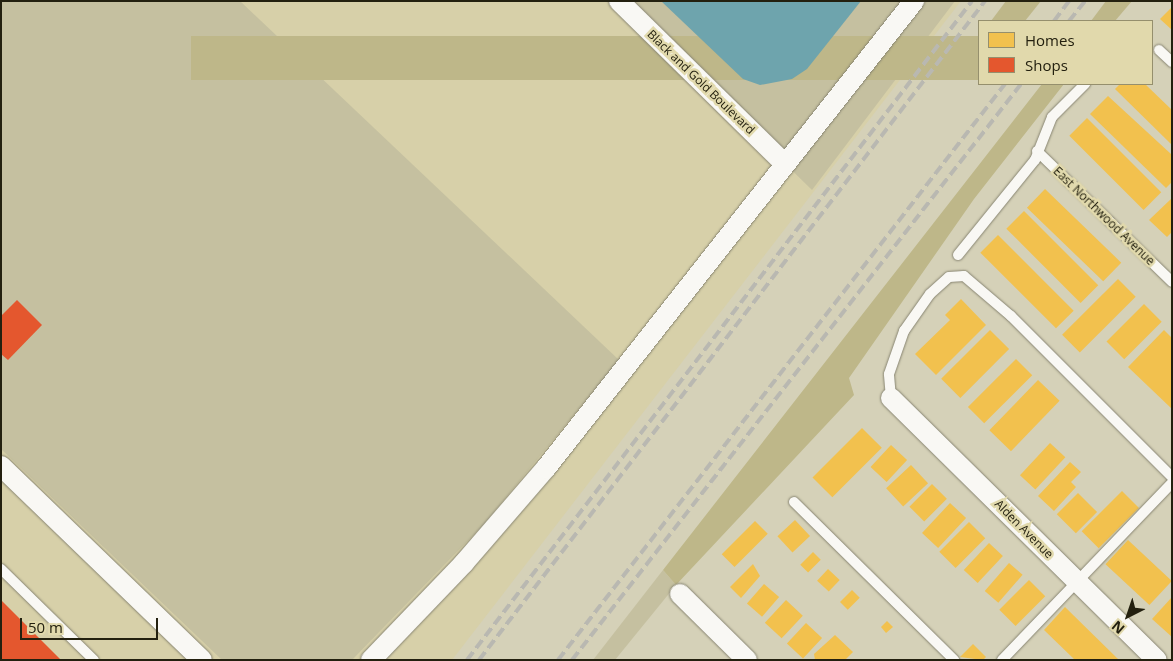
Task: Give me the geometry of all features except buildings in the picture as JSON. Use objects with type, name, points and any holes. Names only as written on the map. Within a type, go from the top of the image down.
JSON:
[{"type":"street","name":"Black and Gold Boulevard","points":[[619,1],[784,163]]},
{"type":"street","points":[[371,660],[464,564],[546,468],[784,163],[914,1]]},
{"type":"street","name":"Alden Avenue","points":[[892,398],[1157,660]]},
{"type":"street","points":[[1,466],[202,660]]},
{"type":"street","points":[[680,594],[747,660]]},
{"type":"lane","points":[[1159,50],[1172,62]]},
{"type":"lane","points":[[958,254],[1035,160],[1052,117],[1084,85]]},
{"type":"lane","name":"East Northwood Avenue","points":[[1037,151],[1172,282]]},
{"type":"lane","points":[[892,398],[889,374],[904,331],[930,294],[949,277],[964,276],[1012,316],[1172,477]]},
{"type":"lane","points":[[1002,660],[1172,483]]},
{"type":"lane","points":[[794,502],[954,660]]},
{"type":"lane","points":[[1,569],[94,660]]},
{"type":"shaded area","points":[[1,1],[961,1],[452,660],[1,660]]},
{"type":"shaded area","points":[[1,1],[240,1],[619,360],[484,524],[352,660],[222,660],[1,449]]},
{"type":"shaded area","points":[[619,1],[955,1],[812,190]]},
{"type":"shaded area","points":[[1006,1],[1041,1],[1026,20],[992,20]]},
{"type":"shaded area","points":[[1106,1],[1132,1],[1116,20],[1092,20]]},
{"type":"shaded area","points":[[191,36],[978,36],[978,80],[191,80]]},
{"type":"shaded area","points":[[1041,85],[1063,85],[974,199],[849,378],[854,395],[676,585],[663,570]]},
{"type":"shaded area","points":[[663,570],[676,585],[615,660],[593,660]]},
{"type":"water","points":[[661,1],[861,1],[807,69],[792,79],[760,85],[743,79]]},
{"type":"railway","points":[[467,660],[972,1]]},
{"type":"railway","points":[[479,660],[985,1]]},
{"type":"railway","points":[[1055,20],[1069,1]]},
{"type":"railway","points":[[1070,20],[1085,1]]},
{"type":"railway","points":[[558,660],[1004,85]]},
{"type":"railway","points":[[572,660],[1020,85]]}]
